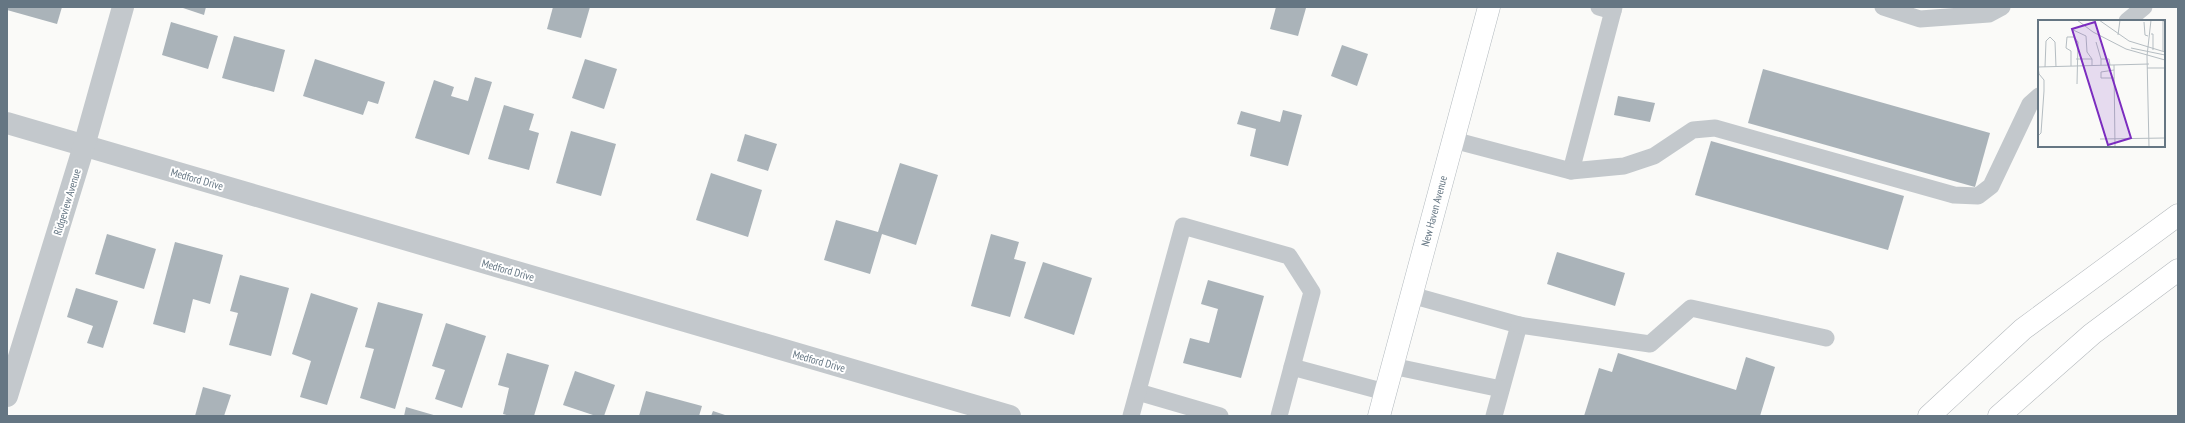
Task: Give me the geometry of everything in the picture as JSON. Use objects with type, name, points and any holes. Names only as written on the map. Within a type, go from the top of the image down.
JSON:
[{"type":"main road","name":"New Haven Avenue","points":[[1379,416],[1489,7]]},
{"type":"main road","points":[[1929,416],[2023,330],[2178,215]]},
{"type":"main road","points":[[1999,416],[2092,334],[2178,270]]},
{"type":"street","name":"Ridgeview Avenue","points":[[7,396],[84,146],[123,7]]},
{"type":"street","name":"Medford Drive","points":[[7,123],[1010,416]]},
{"type":"lane","points":[[1883,7],[1920,19],[1989,14],[2002,7]]},
{"type":"lane","points":[[2128,20],[2144,7]]},
{"type":"lane","points":[[1571,171],[1608,8]]},
{"type":"lane","points":[[1453,140],[1571,171],[1624,166],[1654,156],[1693,130],[1715,128],[1954,195],[1978,196],[1991,186],[2030,104],[2038,97]]},
{"type":"lane","points":[[1131,416],[1183,226],[1289,256],[1312,292],[1279,416]]},
{"type":"lane","points":[[1412,294],[1519,325],[1650,344],[1691,308],[1826,338]]},
{"type":"lane","points":[[1494,416],[1519,325]]},
{"type":"lane","points":[[1392,366],[1501,389]]},
{"type":"lane","points":[[1292,367],[1385,392]]},
{"type":"lane","points":[[1138,392],[1214,415]]},
{"type":"building","points":[[7,7],[62,7],[57,24],[7,10]]},
{"type":"building","points":[[180,7],[206,7],[204,15]]},
{"type":"building","points":[[553,7],[590,7],[581,38],[547,29]]},
{"type":"building","points":[[1276,7],[1306,8],[1298,36],[1270,29]]},
{"type":"building","points":[[171,22],[218,36],[208,69],[162,55]]},
{"type":"building","points":[[234,36],[285,50],[274,92],[222,78]]},
{"type":"building","points":[[1342,45],[1368,54],[1357,86],[1331,76]]},
{"type":"building","points":[[315,59],[385,82],[378,104],[368,101],[363,115],[303,96]]},
{"type":"building","points":[[585,59],[617,69],[604,109],[572,98]]},
{"type":"building","points":[[1763,69],[1990,133],[1975,187],[1748,123]]},
{"type":"building","points":[[475,77],[492,82],[469,155],[415,138],[434,80],[454,87],[451,96],[468,101]]},
{"type":"building","points":[[1618,96],[1655,103],[1650,122],[1614,115]]},
{"type":"building","points":[[504,105],[534,114],[529,130],[539,133],[529,170],[488,159]]},
{"type":"building","points":[[1283,110],[1302,115],[1288,166],[1250,156],[1256,129],[1237,124],[1241,111],[1280,122]]},
{"type":"building","points":[[571,131],[616,144],[601,196],[556,183]]},
{"type":"building","points":[[745,134],[777,144],[768,171],[737,161]]},
{"type":"building","points":[[1711,141],[1904,196],[1888,250],[1695,195]]},
{"type":"building","points":[[900,163],[938,175],[916,245],[882,234],[870,274],[824,260],[836,220],[878,232]]},
{"type":"building","points":[[711,173],[762,190],[748,237],[696,220]]},
{"type":"building","points":[[107,234],[156,249],[144,289],[95,274]]},
{"type":"building","points":[[991,234],[1019,242],[1014,259],[1026,262],[1010,317],[971,306]]},
{"type":"building","points":[[175,242],[223,255],[210,304],[193,299],[185,333],[153,324]]},
{"type":"building","points":[[1557,252],[1625,273],[1615,306],[1547,284]]},
{"type":"building","points":[[1043,262],[1092,278],[1074,335],[1024,318]]},
{"type":"building","points":[[240,275],[289,288],[271,356],[229,345],[238,313],[230,311]]},
{"type":"building","points":[[1208,280],[1264,296],[1241,378],[1183,363],[1190,338],[1209,343],[1218,309],[1201,304]]},
{"type":"building","points":[[76,288],[118,301],[103,348],[87,343],[93,326],[67,317]]},
{"type":"building","points":[[311,293],[358,308],[327,405],[300,397],[311,361],[292,354]]},
{"type":"building","points":[[378,302],[423,314],[395,409],[360,398],[374,349],[365,347]]},
{"type":"building","points":[[446,323],[486,336],[462,408],[435,399],[445,370],[432,366]]},
{"type":"building","points":[[507,353],[549,365],[534,416],[510,416],[503,414],[509,388],[498,385]]},
{"type":"building","points":[[1618,353],[1736,390],[1746,357],[1775,367],[1760,416],[1584,416],[1599,368],[1612,372]]},
{"type":"building","points":[[575,371],[615,385],[604,416],[596,416],[563,405]]},
{"type":"building","points":[[203,387],[231,395],[224,416],[195,416]]},
{"type":"building","points":[[646,391],[702,406],[699,416],[639,416]]},
{"type":"building","points":[[406,407],[437,416],[404,416]]},
{"type":"building","points":[[713,411],[728,416],[711,416]]}]
